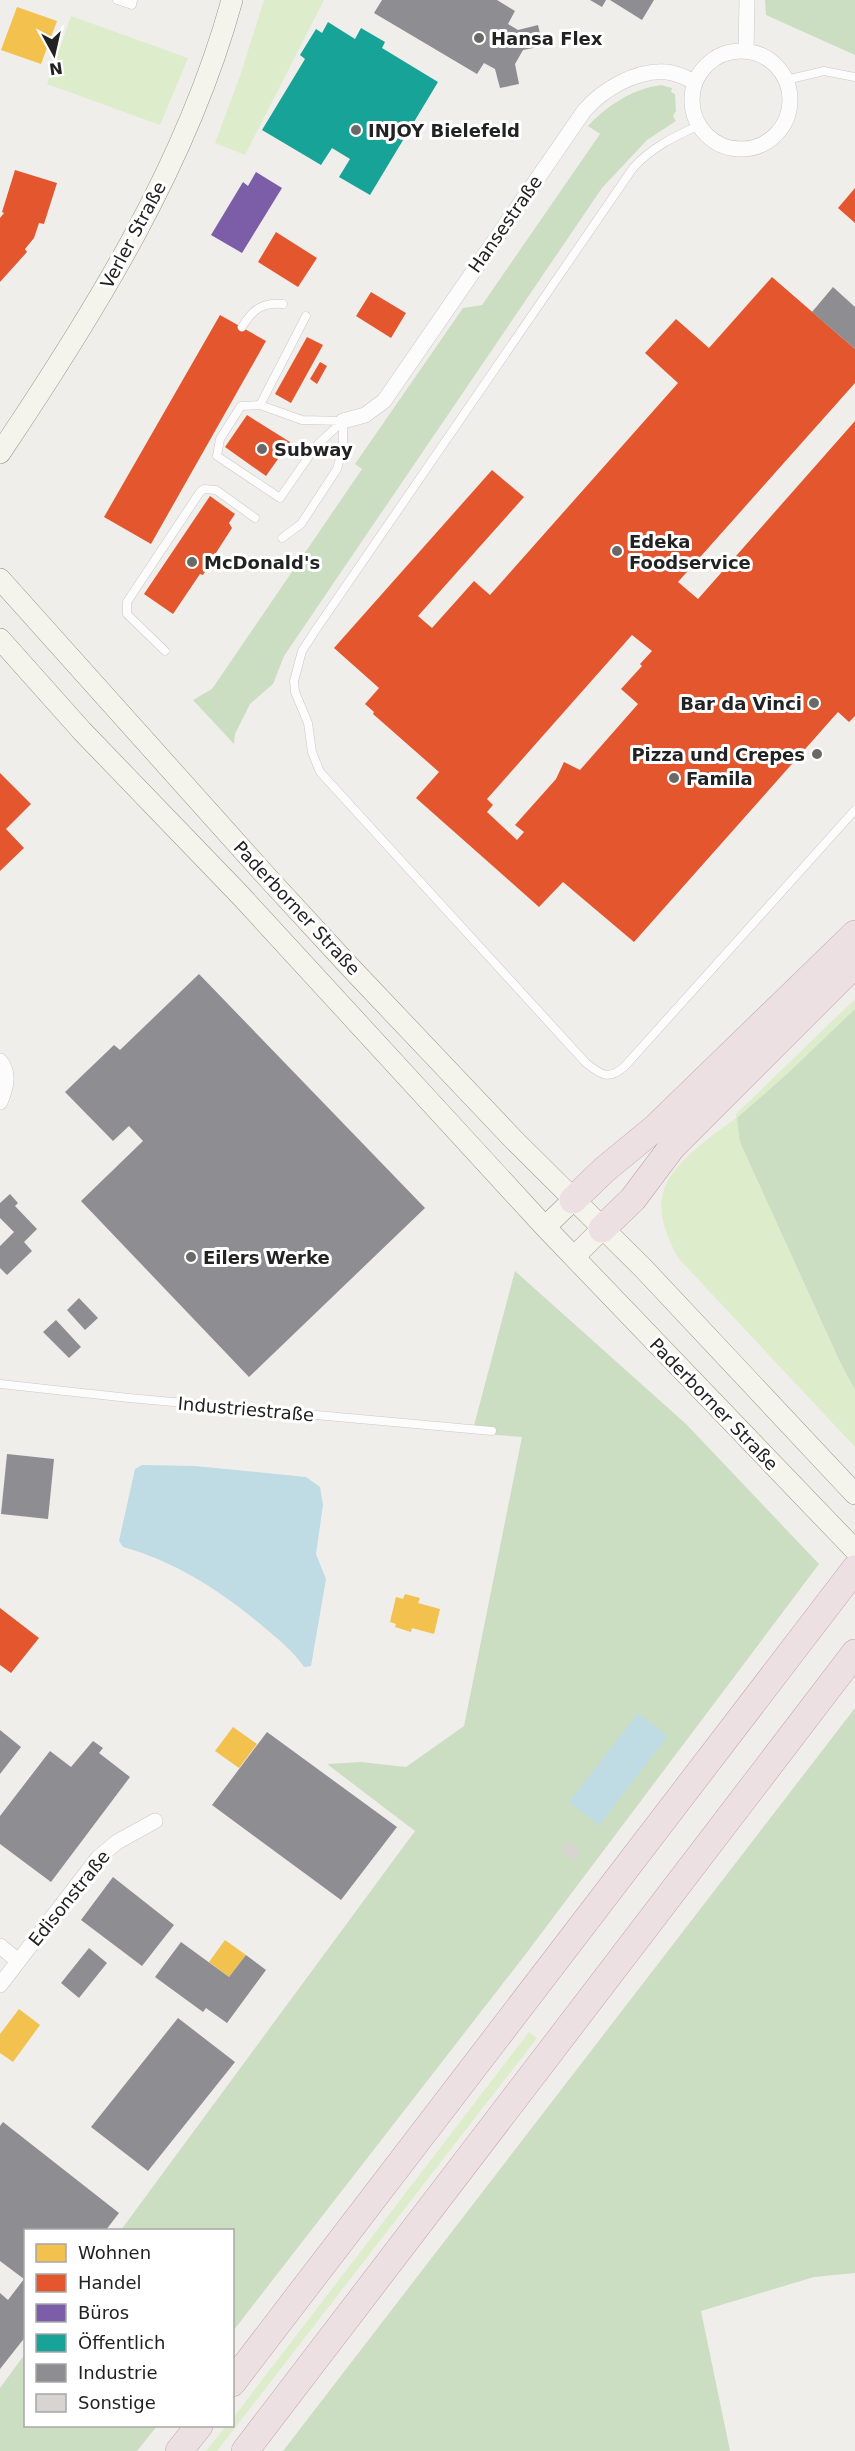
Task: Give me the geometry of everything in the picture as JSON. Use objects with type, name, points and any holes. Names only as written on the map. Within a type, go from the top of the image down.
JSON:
[{"type":"highway","points":[[573,1200],[604,1170],[655,1128],[855,934]]},
{"type":"highway","points":[[602,1229],[633,1198],[672,1148],[855,964]]},
{"type":"highway","points":[[234,2380],[855,1569]]},
{"type":"highway","points":[[245,2451],[855,1654]]},
{"type":"highway","points":[[179,2451],[198,2427]]},
{"type":"main road","name":"Verler Straße","points":[[0,453],[91,313],[143,220],[199,97],[232,0]]},
{"type":"main road","name":"Paderborner Straße","points":[[0,579],[267,877],[498,1123],[644,1269],[855,1494]]},
{"type":"main road","name":"Paderborner Straße","points":[[0,639],[82,731],[241,896],[545,1227],[855,1550]]},
{"type":"main road","points":[[545,1227],[573,1200]]},
{"type":"main road","points":[[574,1257],[602,1229]]},
{"type":"street","points":[[746,51],[747,0]]},
{"type":"street","points":[[746,51],[764,57],[773,63],[786,80],[790,96],[789,112],[782,128],[771,140],[756,147],[740,150],[724,147],[709,139],[698,126],[692,113],[691,98],[694,82],[708,63],[719,56],[746,51]]},
{"type":"street","name":"Hansestraße","points":[[343,421],[365,416],[384,401],[584,111],[596,98],[613,87],[648,74],[666,71],[694,82]]},
{"type":"street","points":[[0,1061],[5,1067],[6,1080],[0,1102]]},
{"type":"street","name":"Edisonstraße","points":[[0,1985],[98,1858],[117,1842],[155,1821]]},
{"type":"street","name":"Edisonstraße","points":[[0,1946],[18,1961]]},
{"type":"lane","points":[[117,0],[132,5],[133,0]]},
{"type":"lane","points":[[786,80],[824,71],[855,77]]},
{"type":"lane","points":[[698,126],[670,138],[647,153],[633,168],[315,631],[297,664],[295,692],[312,735],[312,752],[320,772],[586,1063],[607,1076],[617,1074],[625,1066],[855,810]]},
{"type":"lane","points":[[242,327],[250,313],[257,308],[273,303],[283,303]]},
{"type":"lane","points":[[260,405],[306,316]]},
{"type":"lane","points":[[260,405],[302,420],[343,421],[316,446],[280,498],[217,456],[220,439],[241,406],[260,405]]},
{"type":"lane","points":[[282,538],[301,525],[337,469],[343,449],[343,421]]},
{"type":"lane","points":[[165,651],[127,614],[127,602],[200,492],[204,489],[216,490],[255,518]]},
{"type":"lane","name":"Industriestraße","points":[[0,1384],[492,1431]]},
{"type":"green space","points":[[264,0],[324,0],[245,155],[215,143],[240,76]]},
{"type":"green space","points":[[765,0],[855,0],[855,55],[766,15]]},
{"type":"green space","points":[[71,16],[188,58],[160,125],[47,84]]},
{"type":"green space","points":[[661,85],[672,88],[671,92],[675,94],[676,111],[673,116],[676,121],[647,140],[602,188],[284,656],[273,684],[250,704],[235,734],[234,744],[193,700],[212,689],[362,469],[355,464],[463,308],[482,305],[600,134],[588,126],[621,99],[640,90]]},
{"type":"green space","points":[[855,999],[855,1009],[737,1118],[759,1184],[855,1390],[855,1447],[679,1259],[668,1236],[661,1210],[667,1182],[683,1161],[736,1118],[736,1114]]},
{"type":"green space","points":[[855,1009],[855,1390],[840,1362],[740,1142],[737,1118]]},
{"type":"green space","points":[[515,1271],[686,1424],[819,1564],[525,1955],[234,2330],[234,2229],[122,2229],[415,1831],[327,1764],[361,1762],[406,1767],[464,1726],[522,1437],[472,1433]]},
{"type":"green space","points":[[855,1708],[855,2273],[814,2277],[701,2311],[730,2451],[283,2451]]},
{"type":"green space","points":[[529,2032],[537,2038],[217,2451],[206,2451],[225,2427],[234,2427],[234,2417]]},
{"type":"green space","points":[[24,2355],[24,2427],[156,2427],[137,2451],[0,2451],[0,2388]]},
{"type":"water","points":[[142,1465],[195,1466],[306,1477],[320,1487],[323,1505],[316,1554],[326,1579],[311,1666],[304,1667],[276,1637],[249,1615],[198,1580],[162,1561],[123,1547],[119,1541],[135,1469]]},
{"type":"water","points":[[638,1713],[668,1736],[599,1825],[569,1802]]},
{"type":"building: Wohnen","points":[[17,7],[57,21],[41,64],[1,50]]},
{"type":"building: Wohnen","points":[[405,1594],[420,1598],[418,1603],[440,1609],[434,1634],[412,1628],[411,1632],[395,1627],[396,1624],[390,1622],[396,1597],[403,1599]]},
{"type":"building: Wohnen","points":[[233,1727],[257,1744],[239,1768],[215,1751]]},
{"type":"building: Wohnen","points":[[225,1940],[246,1955],[229,1977],[209,1962]]},
{"type":"building: Wohnen","points":[[19,2009],[40,2025],[13,2062],[0,2053],[0,2034]]},
{"type":"building: Handel","points":[[15,170],[57,183],[44,224],[39,223],[34,238],[25,249],[27,252],[0,282],[0,218],[4,213],[2,212]]},
{"type":"building: Handel","points":[[855,188],[855,223],[838,208]]},
{"type":"building: Handel","points":[[276,232],[317,258],[298,287],[258,262]]},
{"type":"building: Handel","points":[[772,277],[855,349],[855,383],[678,582],[698,599],[855,421],[855,716],[849,722],[838,712],[634,942],[563,882],[539,907],[416,798],[439,772],[373,714],[374,712],[365,704],[379,688],[334,648],[492,470],[524,497],[418,616],[432,628],[474,581],[490,595],[678,383],[645,353],[676,319],[709,348]],"holes":[[[632,635],[652,651],[621,689],[638,704],[580,770],[564,762],[556,779],[515,825],[524,832],[517,840],[487,812],[493,805],[487,799]]]},
{"type":"building: Handel","points":[[371,292],[406,313],[391,338],[356,316]]},
{"type":"building: Handel","points":[[220,315],[266,341],[151,544],[104,517]]},
{"type":"building: Handel","points":[[307,337],[323,345],[291,403],[275,394]]},
{"type":"building: Handel","points":[[320,362],[327,366],[317,384],[310,379]]},
{"type":"building: Handel","points":[[247,415],[290,442],[266,476],[225,447]]},
{"type":"building: Handel","points":[[210,496],[235,514],[229,523],[232,528],[203,575],[200,574],[173,614],[144,594]]},
{"type":"building: Handel","points":[[0,773],[31,804],[6,829],[24,848],[0,871]]},
{"type":"building: Handel","points":[[0,1608],[39,1638],[11,1673],[0,1665]]},
{"type":"building: Büros","points":[[256,172],[282,188],[242,253],[211,235],[243,182],[248,186]]},
{"type":"building: Öffentlich","points":[[328,22],[355,39],[361,28],[385,42],[382,48],[438,82],[370,195],[339,177],[350,159],[332,148],[321,165],[262,130],[305,59],[300,55],[316,29],[322,33]]},
{"type":"building: Industrie","name":"Hansa Flex","points":[[382,0],[497,0],[515,11],[508,24],[518,30],[538,25],[543,46],[523,50],[515,64],[519,84],[500,88],[495,69],[484,63],[477,74],[374,13]]},
{"type":"building: Industrie","points":[[590,0],[606,0],[602,7]]},
{"type":"building: Industrie","points":[[610,0],[654,0],[642,20]]},
{"type":"building: Industrie","points":[[833,287],[855,307],[855,349],[812,312]]},
{"type":"building: Industrie","points":[[199,974],[425,1208],[249,1377],[81,1201],[143,1141],[129,1126],[113,1141],[65,1092],[114,1045],[120,1050]]},
{"type":"building: Industrie","points":[[10,1194],[18,1203],[15,1206],[37,1229],[24,1242],[32,1251],[7,1275],[0,1268],[0,1246],[14,1232],[0,1218],[0,1203]]},
{"type":"building: Industrie","points":[[79,1298],[98,1318],[85,1330],[67,1310]]},
{"type":"building: Industrie","points":[[56,1320],[81,1347],[69,1358],[43,1332]]},
{"type":"building: Industrie","points":[[7,1454],[54,1459],[48,1519],[1,1514]]},
{"type":"building: Industrie","points":[[0,1730],[21,1747],[0,1774]]},
{"type":"building: Industrie","points":[[267,1732],[397,1827],[341,1900],[212,1805]]},
{"type":"building: Industrie","points":[[93,1741],[103,1748],[99,1753],[130,1777],[51,1882],[0,1844],[0,1816],[50,1751],[71,1767]]},
{"type":"building: Industrie","points":[[113,1877],[174,1925],[142,1966],[81,1920]]},
{"type":"building: Industrie","points":[[181,1942],[229,1977],[246,1955],[266,1970],[227,2023],[206,2008],[203,2012],[155,1977]]},
{"type":"building: Industrie","points":[[89,1948],[107,1963],[79,1998],[61,1983]]},
{"type":"building: Industrie","points":[[178,2018],[235,2062],[148,2171],[91,2127]]},
{"type":"building: Industrie","points":[[3,2122],[119,2213],[107,2229],[24,2229],[24,2279],[0,2261],[0,2126]]},
{"type":"building: Industrie","points":[[24,2279],[24,2339],[0,2369],[0,2293],[8,2300]]},
{"type":"building: Sonstige","points":[[568,1841],[581,1850],[574,1860],[561,1851]]},
{"type":"place","name":"Hansa Flex","points":[[479,38]]},
{"type":"place","name":"INJOY Bielefeld","points":[[356,130]]},
{"type":"place","name":"Subway","points":[[262,449]]},
{"type":"place","name":"Edeka Foodservice","points":[[617,551]]},
{"type":"place","name":"McDonald's","points":[[192,562]]},
{"type":"place","name":"Bar da Vinci","points":[[814,703]]},
{"type":"place","name":"Pizza und Crepes","points":[[817,754]]},
{"type":"place","name":"Famila","points":[[674,778]]},
{"type":"place","name":"Eilers Werke","points":[[191,1257]]}]
